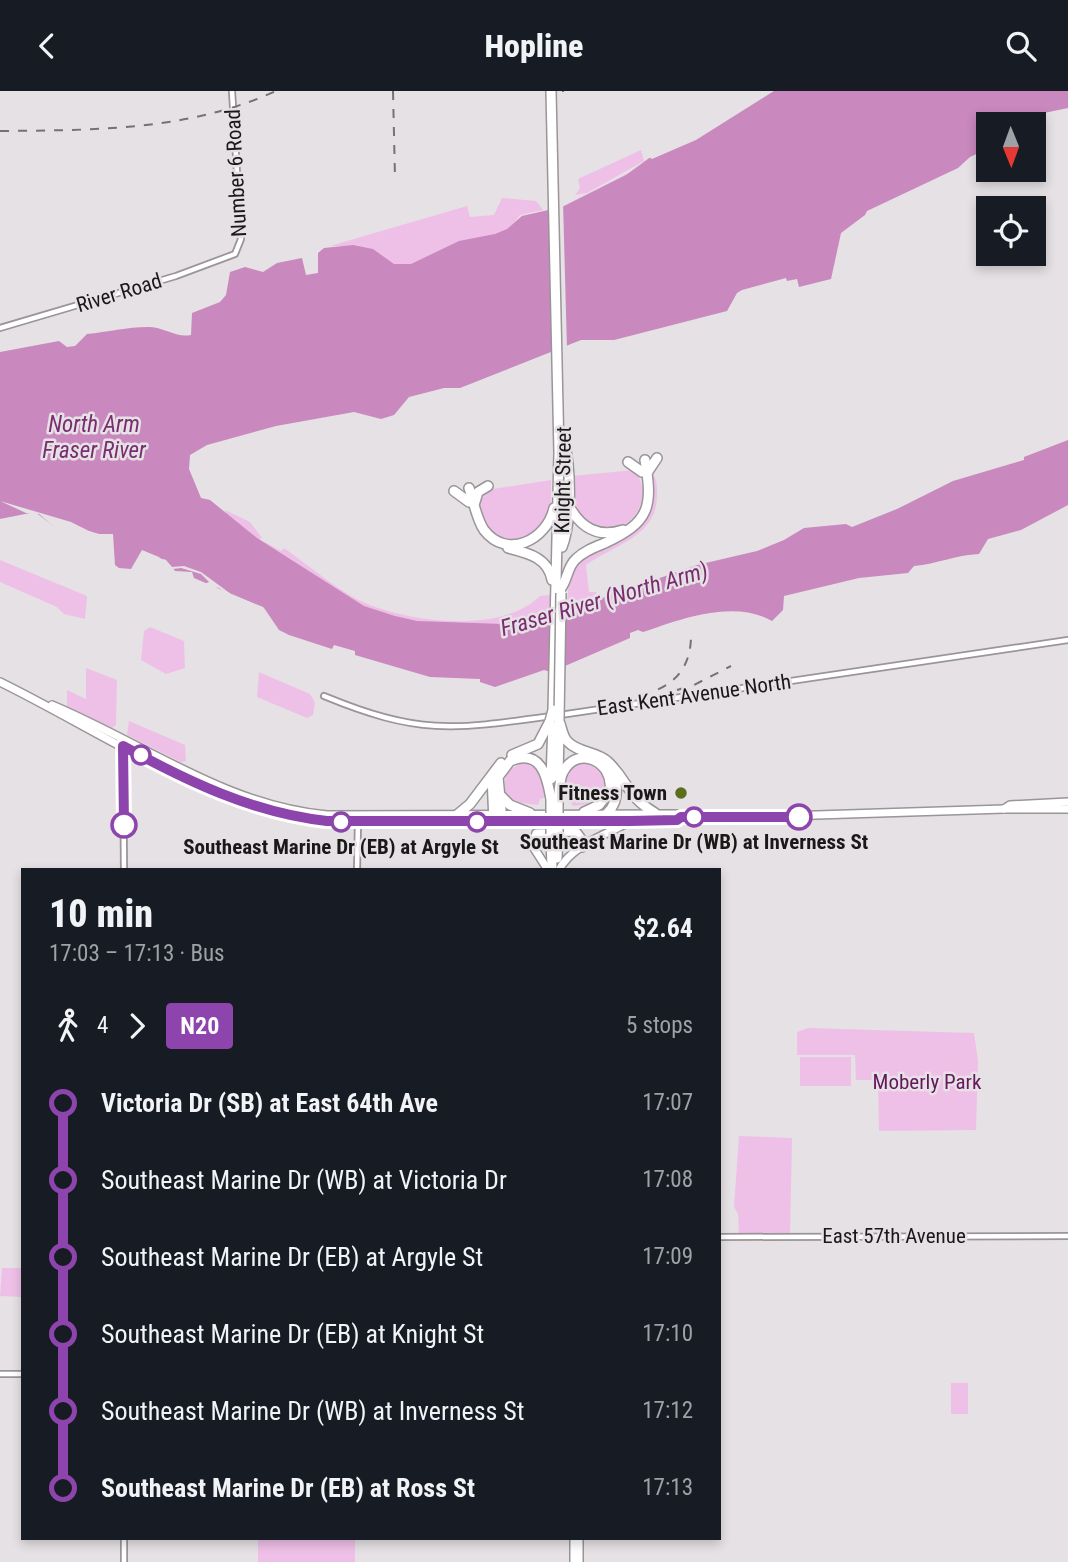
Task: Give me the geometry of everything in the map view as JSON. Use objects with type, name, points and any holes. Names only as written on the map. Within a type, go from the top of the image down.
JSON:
[{"type":"highway","name":"Knight Street","points":[[550,868],[554,834],[554,721],[560,494],[564,442],[554,91]]},
{"type":"highway","name":"Knight Street","points":[[554,91],[562,547],[554,721]]},
{"type":"highway","points":[[560,494],[578,520],[590,530],[603,534],[623,530],[637,519],[644,505],[644,472],[657,458]]},
{"type":"highway","points":[[558,590],[577,557],[623,534],[642,518],[650,495],[642,460]]},
{"type":"highway","points":[[628,462],[644,472]]},
{"type":"highway","points":[[488,486],[478,492],[472,502],[482,534],[496,545],[542,561],[551,572],[558,590]]},
{"type":"highway","points":[[454,491],[472,502],[486,533],[496,540],[516,545],[536,538],[545,530],[560,494]]},
{"type":"highway","points":[[562,547],[569,506]]},
{"type":"highway","points":[[458,814],[470,804],[506,758],[538,744],[554,721],[572,747],[595,754],[612,767],[633,798],[655,813]]},
{"type":"highway","points":[[497,818],[501,796],[498,785],[500,772],[510,761],[523,757],[537,761],[549,779],[554,800]]},
{"type":"highway","points":[[554,800],[562,774],[569,764],[584,758],[597,761],[609,772],[610,790],[600,805],[584,812]]},
{"type":"highway","points":[[595,821],[611,812],[617,792],[612,767]]},
{"type":"highway","points":[[492,774],[497,818]]},
{"type":"highway","points":[[501,796],[510,805],[530,813]]},
{"type":"highway","name":"Knight Street","points":[[554,834],[558,868]]},
{"type":"main road","points":[[0,682],[123,742],[261,803],[358,819],[630,821],[677,820],[681,817],[793,817],[1004,809],[1068,810]]},
{"type":"main road","points":[[1004,809],[1010,805],[1068,802]]},
{"type":"main road","points":[[358,819],[458,814],[497,818],[530,813],[584,812],[677,814],[681,817]]},
{"type":"main road","points":[[560,868],[568,857],[630,821]]},
{"type":"main road","points":[[549,868],[532,845],[536,833],[577,831],[583,840],[582,848]]},
{"type":"main road","points":[[577,1540],[577,1562]]},
{"type":"street","name":"Number 6 Road","points":[[234,92],[241,239],[235,254]]},
{"type":"street","name":"River Road","points":[[0,328],[176,276],[235,254]]},
{"type":"street","name":"East Kent Avenue North","points":[[324,697],[400,723],[430,728],[470,728],[1068,640]]},
{"type":"street","points":[[123,742],[124,868]]},
{"type":"street","points":[[358,819],[358,868]]},
{"type":"street","name":"East 57th Avenue","points":[[721,1237],[1068,1236]]},
{"type":"street","points":[[0,1374],[21,1374]]},
{"type":"street","points":[[124,1540],[124,1562]]},
{"type":"green space","points":[[641,150],[644,161],[587,193],[575,195],[580,188],[578,179]]},
{"type":"green space","points":[[674,163],[404,271],[327,248],[346,246],[330,246],[467,206],[470,217],[494,215],[502,198],[536,201],[543,210],[520,215],[514,223],[522,216],[562,207],[640,167]]},
{"type":"green space","points":[[634,470],[642,486],[642,501],[636,514],[626,524],[612,530],[599,530],[585,524],[575,509],[572,476]]},
{"type":"green space","points":[[651,472],[656,481],[657,492],[656,507],[651,519],[634,537],[586,565],[589,592],[597,592],[594,596],[568,613],[484,631],[382,617],[310,582],[226,514],[225,510],[250,522],[262,538],[259,539],[281,551],[284,548],[337,587],[370,605],[434,620],[482,620],[504,616],[524,608],[540,596],[550,595],[549,611],[567,610],[569,581],[580,561],[632,533],[646,518],[650,507]]},
{"type":"green space","points":[[551,480],[551,508],[540,533],[506,539],[497,537],[484,525],[479,500],[493,489]]},
{"type":"green space","points":[[0,560],[87,596],[85,619],[64,614],[57,607],[0,582]]},
{"type":"green space","points":[[150,627],[184,641],[185,668],[166,674],[141,660],[144,631]]},
{"type":"green space","points":[[86,668],[117,680],[116,725],[112,728],[67,706],[67,690],[86,699]]},
{"type":"green space","points":[[259,672],[310,694],[315,703],[313,715],[307,718],[257,697]]},
{"type":"green space","points":[[129,721],[185,745],[186,761],[181,762],[127,735]]},
{"type":"green space","points":[[523,762],[541,771],[546,797],[540,799],[538,805],[515,802],[504,792],[506,772]]},
{"type":"green space","points":[[580,763],[591,764],[605,774],[605,790],[588,803],[573,806],[563,792],[568,771]]},
{"type":"green space","name":"Moberly Park","points":[[808,1028],[974,1033],[978,1061],[976,1130],[879,1131],[878,1080],[856,1080],[855,1055],[797,1055],[797,1032]]},
{"type":"green space","points":[[800,1057],[851,1057],[851,1086],[800,1086]]},
{"type":"green space","points":[[739,1136],[792,1138],[790,1234],[739,1233],[738,1214],[734,1207]]},
{"type":"green space","points":[[2,1268],[21,1268],[21,1297],[0,1296]]},
{"type":"green space","points":[[951,1383],[968,1383],[968,1414],[951,1414]]},
{"type":"green space","points":[[258,1540],[355,1540],[355,1562],[258,1562]]},
{"type":"water","name":"North Arm Fraser River","points":[[766,91],[1068,91],[1068,108],[1046,113],[976,112],[976,154],[958,168],[867,211],[841,233],[831,279],[799,287],[797,279],[787,281],[786,278],[742,290],[737,293],[727,311],[614,340],[581,340],[460,388],[444,388],[409,397],[394,415],[381,419],[354,412],[276,426],[207,445],[190,455],[189,469],[201,498],[210,500],[257,538],[364,606],[417,621],[503,624],[548,611],[568,610],[697,565],[757,551],[804,528],[846,524],[852,527],[897,509],[953,481],[1024,460],[1024,457],[1068,440],[1068,505],[1021,530],[988,539],[979,554],[914,566],[908,573],[859,578],[784,596],[783,610],[772,621],[757,615],[725,611],[690,617],[643,632],[638,630],[630,633],[630,638],[551,672],[544,670],[495,687],[480,682],[480,679],[430,677],[355,655],[355,651],[334,645],[332,649],[289,635],[279,630],[264,608],[194,578],[192,572],[175,571],[165,560],[145,553],[131,571],[117,571],[113,567],[113,538],[89,531],[59,530],[35,512],[0,519],[0,352],[59,341],[67,347],[75,346],[87,334],[133,328],[154,327],[180,335],[191,335],[192,313],[220,302],[226,295],[230,272],[245,267],[263,272],[277,263],[302,258],[306,275],[318,273],[318,253],[324,248],[353,245],[373,249],[394,264],[411,264],[459,241],[507,229],[522,216],[562,207],[626,175],[652,156],[697,135]]},
{"type":"pier","points":[[762,91],[774,91],[696,140],[652,159],[647,156],[697,132]]},
{"type":"pier","points":[[563,202],[567,349],[557,353],[551,206]]},
{"type":"pier","points":[[0,501],[71,522],[95,534],[113,534],[115,565],[119,568],[131,569],[142,550],[164,562],[163,559],[166,560],[172,567],[184,566],[201,572],[231,594],[263,607],[278,629],[257,605],[234,599],[219,588],[202,585],[209,582],[201,574],[181,568],[173,569],[178,574],[175,574],[165,563],[144,556],[138,569],[131,573],[117,573],[110,567],[109,539],[95,539],[94,534],[86,532],[59,531],[39,514],[26,513]]},
{"type":"railway","points":[[0,131],[141,126],[209,114],[276,91]]},
{"type":"railway","points":[[393,91],[395,178]]},
{"type":"railway","points":[[641,695],[661,688],[677,676],[687,660],[691,638]]},
{"type":"railway","points":[[677,690],[694,685],[731,666]]},
{"type":"bus line","name":"N20","points":[[124,825],[123,746],[230,798],[260,809],[307,819],[352,822],[630,821],[677,820],[681,817],[799,817]]},
{"type":"place","name":"Fitness Town","points":[[681,793]]},
{"type":"place","name":"Southeast Marine Dr (WB) at Inverness St","points":[[694,817]]},
{"type":"place","name":"Southeast Marine Dr (EB) at Argyle St","points":[[341,822]]},
{"type":"water label","name":"Fraser River (North Arm)","points":[[604,599]]}]
